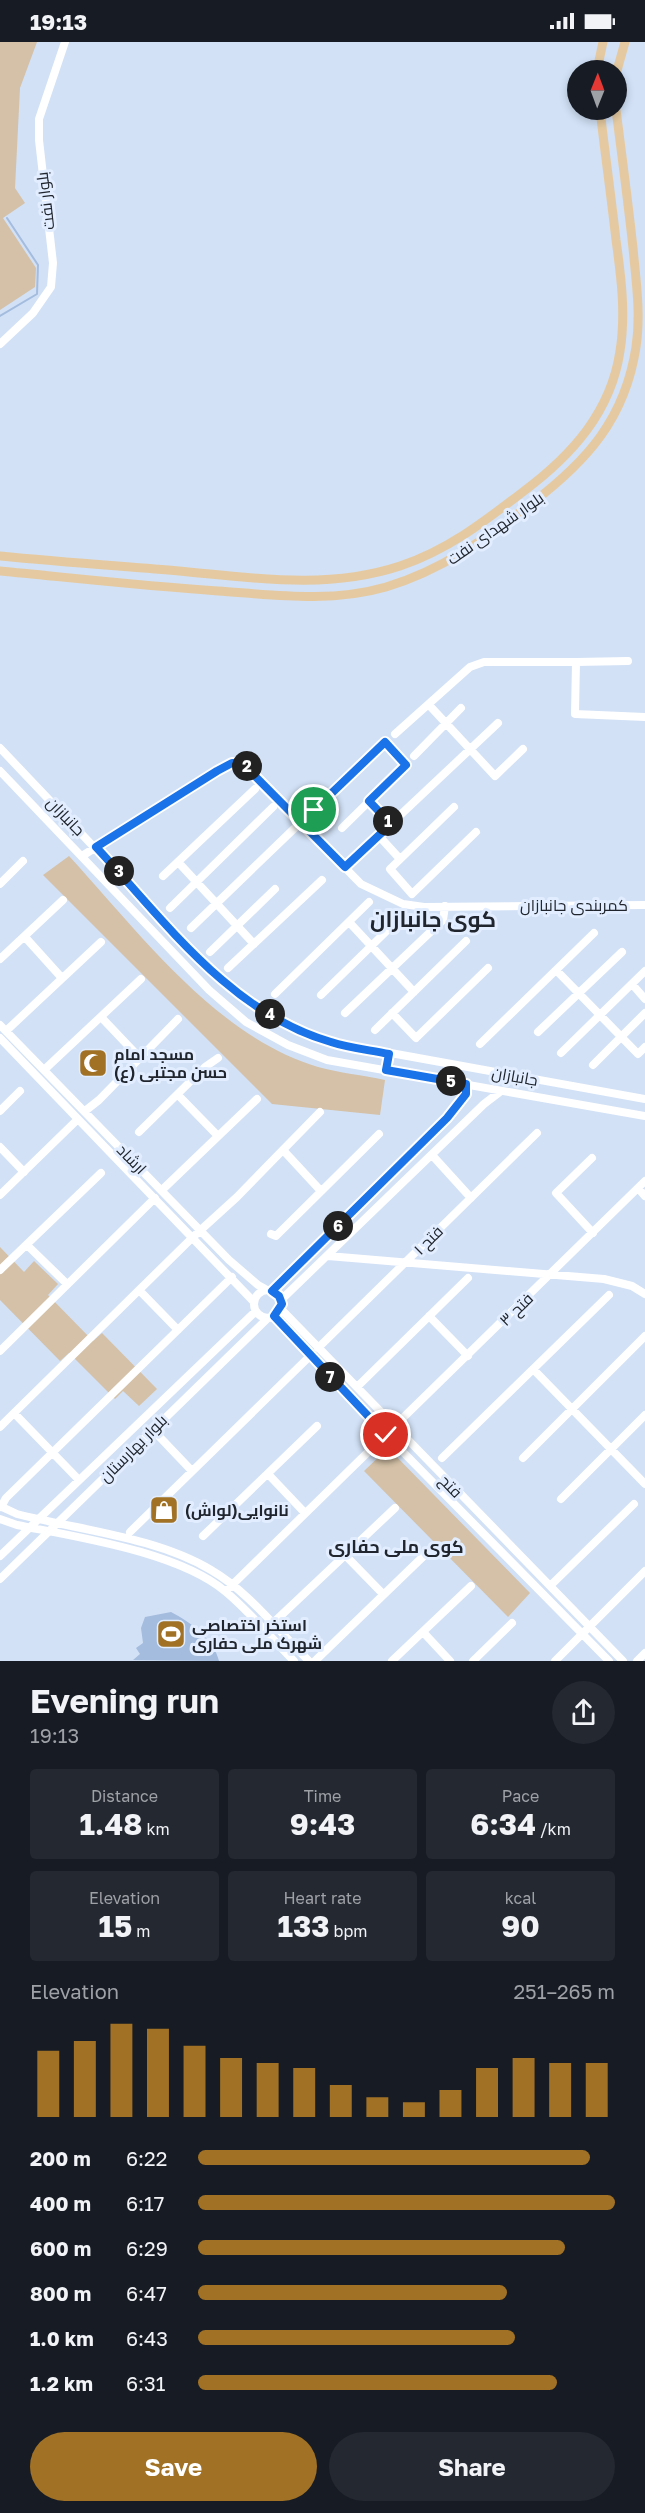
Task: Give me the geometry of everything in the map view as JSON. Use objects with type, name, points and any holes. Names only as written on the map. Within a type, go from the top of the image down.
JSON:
[{"type":"main road","points":[[599,60],[603,42]]},
{"type":"main road","points":[[620,60],[625,42]]},
{"type":"main road","name":"بلوار شهدای نفت","points":[[0,556],[266,580],[330,581],[349,579],[403,565],[439,550],[476,528],[542,478],[575,447],[595,419],[613,380],[620,353],[623,307],[601,120]]},
{"type":"main road","name":"بلوار شهدای نفت","points":[[0,571],[289,596],[342,596],[385,587],[423,574],[466,552],[493,533],[556,484],[588,454],[610,423],[625,392],[636,348],[638,300],[617,120]]},
{"type":"street","name":"بلوار نفت","points":[[0,344],[33,313],[51,287],[53,263],[39,140],[39,119],[65,42]]},
{"type":"street","points":[[395,734],[470,667],[484,662],[628,661]]},
{"type":"street","points":[[576,662],[575,714],[645,717]]},
{"type":"street","points":[[429,705],[495,776],[523,749]]},
{"type":"street","points":[[414,756],[460,708]]},
{"type":"street","points":[[345,867],[498,723]]},
{"type":"street","points":[[314,810],[385,742],[406,765],[342,828]]},
{"type":"street","name":"جانبازان","points":[[0,748],[221,981],[256,1006],[290,1025],[330,1042],[645,1098]]},
{"type":"street","name":"کمربندی جانبازان","points":[[82,856],[232,763],[248,767],[368,888],[403,904],[446,906],[645,905]]},
{"type":"street","name":"جانبازان","points":[[0,771],[209,990],[246,1022],[288,1045],[327,1060],[645,1116]]},
{"type":"street","points":[[163,876],[255,789]]},
{"type":"street","points":[[369,801],[391,824]]},
{"type":"street","points":[[170,908],[273,807]]},
{"type":"street","points":[[454,807],[390,869],[412,894],[476,832]]},
{"type":"street","points":[[191,928],[301,822]]},
{"type":"street","points":[[379,836],[400,859]]},
{"type":"street","points":[[0,884],[23,861]]},
{"type":"street","points":[[178,862],[254,944]]},
{"type":"street","points":[[228,968],[322,880]]},
{"type":"street","points":[[210,952],[275,889]]},
{"type":"street","points":[[0,959],[63,900]]},
{"type":"street","points":[[275,994],[369,902]]},
{"type":"street","points":[[345,1013],[443,920],[446,906]]},
{"type":"street","points":[[321,995],[401,917]]},
{"type":"street","points":[[349,922],[414,992]]},
{"type":"street","points":[[480,1044],[594,933]]},
{"type":"street","points":[[25,937],[61,977]]},
{"type":"street","points":[[375,1030],[466,941]]},
{"type":"street","points":[[6,1031],[61,977],[101,942]]},
{"type":"street","points":[[538,1032],[622,952]]},
{"type":"street","points":[[392,1013],[416,1038],[488,968]]},
{"type":"street","points":[[556,970],[638,1054],[645,1047]]},
{"type":"street","points":[[561,1053],[645,971]]},
{"type":"street","points":[[44,1070],[141,979]]},
{"type":"street","points":[[632,984],[645,999]]},
{"type":"street","points":[[593,1065],[645,1013]]},
{"type":"street","points":[[101,1017],[140,1058]]},
{"type":"street","points":[[85,1111],[178,1019]]},
{"type":"street","name":"ارشاد","points":[[0,1025],[230,1260],[258,1285],[270,1290]]},
{"type":"street","name":"ارشاد","points":[[0,1038],[254,1302]]},
{"type":"street","points":[[386,1070],[389,1054]]},
{"type":"street","points":[[139,1132],[179,1096],[205,1067],[218,1058]]},
{"type":"street","points":[[466,1084],[466,1094],[447,1118],[270,1290],[259,1294],[254,1302],[256,1311],[271,1317],[328,1256],[501,1091]]},
{"type":"street","points":[[57,1096],[64,1090]]},
{"type":"street","points":[[0,1111],[20,1091]]},
{"type":"street","points":[[179,1096],[218,1136]]},
{"type":"street","points":[[162,1190],[257,1099]]},
{"type":"street","points":[[0,1427],[320,1112]]},
{"type":"street","points":[[0,1195],[78,1119]]},
{"type":"street","name":"فتح ۱","points":[[318,1348],[537,1133]]},
{"type":"street","points":[[271,1234],[276,1236],[320,1190],[380,1134]]},
{"type":"street","points":[[0,1147],[24,1172]]},
{"type":"street","points":[[283,1150],[320,1190]]},
{"type":"street","points":[[432,1155],[471,1198]]},
{"type":"street","points":[[592,1158],[556,1193],[593,1233]]},
{"type":"street","points":[[0,1270],[101,1173]]},
{"type":"street","name":"فتح ۳","points":[[226,1592],[645,1181]]},
{"type":"street","points":[[638,1188],[645,1196]]},
{"type":"street","points":[[0,1351],[155,1198]]},
{"type":"street","points":[[27,1245],[66,1284]]},
{"type":"street","points":[[328,1256],[604,1279],[632,1286],[645,1294]]},
{"type":"street","points":[[232,1277],[6,1498],[1,1507],[39,1520],[163,1549],[190,1558],[232,1584],[309,1661]]},
{"type":"street","points":[[357,1387],[468,1278]]},
{"type":"street","points":[[139,1290],[178,1330]]},
{"type":"street","points":[[270,1290],[281,1304]]},
{"type":"street","points":[[442,1458],[609,1295]]},
{"type":"street","name":"فتح","points":[[281,1304],[318,1348],[623,1661]]},
{"type":"street","name":"بلوار بهارستان","points":[[0,1556],[256,1311]]},
{"type":"street","points":[[429,1316],[468,1356]]},
{"type":"street","name":"فتح","points":[[271,1317],[609,1661]]},
{"type":"street","name":"بلوار بهارستان","points":[[0,1579],[271,1317]]},
{"type":"street","points":[[523,1458],[645,1336]]},
{"type":"street","points":[[130,1532],[310,1356]]},
{"type":"street","points":[[533,1369],[645,1484]]},
{"type":"street","points":[[13,1414],[79,1480]]},
{"type":"street","points":[[561,1499],[645,1415]]},
{"type":"street","points":[[203,1536],[317,1426]]},
{"type":"street","points":[[153,1430],[192,1471]]},
{"type":"street","points":[[268,1474],[305,1513]]},
{"type":"street","points":[[550,1586],[634,1504]]},
{"type":"street","points":[[272,1624],[395,1508]]},
{"type":"street","points":[[0,1519],[185,1566],[226,1592],[294,1661]]},
{"type":"street","points":[[315,1661],[433,1547]]},
{"type":"street","points":[[345,1555],[382,1594]]},
{"type":"street","points":[[555,1661],[645,1572]]},
{"type":"street","points":[[392,1661],[471,1586]]},
{"type":"street","points":[[473,1661],[512,1623]]},
{"type":"street","points":[[423,1632],[450,1661]]},
{"type":"street","points":[[637,1661],[645,1653]]},
{"type":"shaded area","points":[[0,42],[37,42],[20,88],[15,188],[25,203],[3,218],[36,268],[35,287],[0,310]]},
{"type":"shaded area","points":[[69,856],[151,948],[181,978],[212,1007],[245,1032],[281,1052],[318,1067],[385,1080],[380,1115],[272,1104],[43,875]]},
{"type":"shaded area","points":[[0,1247],[24,1272],[34,1261],[58,1284],[48,1295],[93,1341],[102,1333],[157,1389],[139,1406],[123,1391],[115,1399],[69,1353],[60,1361],[0,1300]]},
{"type":"shaded area","points":[[388,1448],[530,1593],[508,1617],[364,1471]]},
{"type":"water","name":"استخر اختصاصی شهرک ملی حفاری","points":[[171,1612],[207,1638],[219,1661],[133,1660],[140,1654],[136,1648],[143,1643],[141,1628],[145,1617]]},
{"type":"waterway","points":[[0,316],[37,294],[38,265],[7,218]]},
{"type":"place","name":"مسجد امام حسن مجتبی (ع)","points":[[93,1063]]},
{"type":"place","name":"نانوایى(لواش)","points":[[164,1510]]},
{"type":"place","name":"استخر اختصاصی شهرک ملی حفاری","points":[[171,1634]]},
{"type":"district","name":"کوی جانبازان","points":[[433,918]]},
{"type":"district","name":"کوی ملی حفاری","points":[[396,1546]]},
{"type":"route","points":[[314,810],[385,742],[406,765],[369,801],[391,824],[345,867],[248,767],[232,763],[96,847],[221,981],[256,1006],[290,1025],[330,1042],[389,1054],[386,1070],[466,1084],[466,1094],[447,1118],[272,1291],[279,1296],[282,1304],[281,1309],[274,1316],[386,1435]]}]
